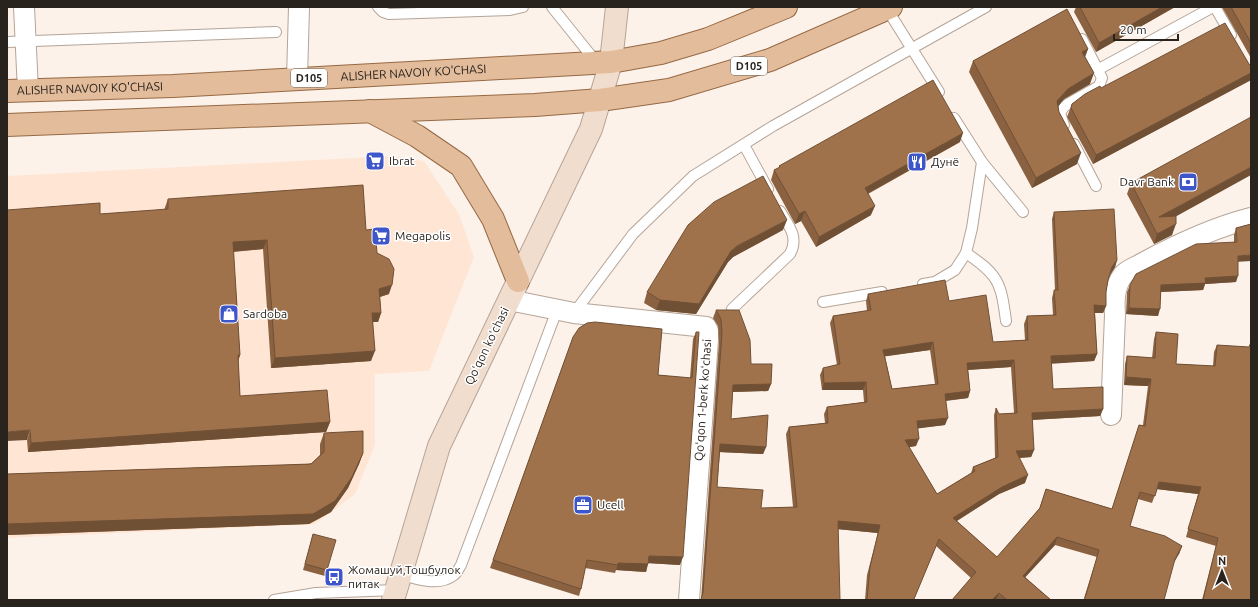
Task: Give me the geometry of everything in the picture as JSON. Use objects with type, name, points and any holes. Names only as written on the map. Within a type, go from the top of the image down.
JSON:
[{"type":"main road","name":"Qoʻqon koʻchasi","points":[[396,588],[439,446],[591,129],[600,100],[604,62],[617,7]]},
{"type":"main road","name":"ALISHER NAVOIY KO'CHASI","points":[[17,91],[173,86],[604,62],[661,53],[708,39],[786,7]]},
{"type":"main road","name":"D105","points":[[7,125],[535,105],[600,100],[669,90],[770,60],[889,8]]},
{"type":"main road","points":[[370,111],[417,136],[461,166],[493,219],[518,281]]},
{"type":"street","points":[[17,91],[16,42],[24,7]]},
{"type":"street","points":[[297,79],[298,7]]},
{"type":"street","points":[[1111,415],[1115,315],[1114,299],[1115,291],[1123,274],[1178,244],[1233,223],[1251,218]]},
{"type":"street","name":"Qoʻqon 1-berk koʻchasi","points":[[509,300],[565,311],[706,327],[708,331],[689,600]]},
{"type":"lane","points":[[378,7],[382,12],[390,14],[510,10],[523,7]]},
{"type":"lane","points":[[552,7],[604,62]]},
{"type":"lane","points":[[274,600],[316,593],[396,588],[419,580],[445,580],[454,575],[461,565],[565,311],[633,234],[693,176],[773,126],[986,7]]},
{"type":"lane","points":[[1099,70],[1214,7],[1236,45]]},
{"type":"lane","points":[[889,8],[912,49],[982,162],[1023,212]]},
{"type":"lane","points":[[1076,28],[1102,78],[1099,86],[1069,103],[1060,113],[1061,119],[1096,186]]},
{"type":"lane","points":[[16,42],[276,32]]},
{"type":"lane","points":[[732,309],[790,254],[794,247],[795,239],[744,145]]},
{"type":"lane","points":[[912,286],[935,282],[955,270],[966,253],[972,228],[982,162]]},
{"type":"lane","points":[[966,253],[982,263],[996,278],[1002,294],[1006,321]]},
{"type":"lane","points":[[823,302],[890,290]]},
{"type":"shaded area","name":"Sardoba","points":[[393,156],[424,161],[459,214],[474,257],[429,371],[375,374],[375,445],[355,494],[315,524],[7,538],[7,176]]},
{"type":"building","points":[[1080,7],[1162,7],[1099,43]]},
{"type":"building","points":[[1231,7],[1251,7],[1251,43]]},
{"type":"building","points":[[1067,9],[1088,49],[1082,52],[1094,73],[1068,89],[1057,101],[1059,112],[1081,153],[1036,178],[973,61]]},
{"type":"building","points":[[1225,23],[1251,66],[1251,73],[1096,155],[1071,108],[1072,104],[1085,94],[1100,86],[1101,88]]},
{"type":"building","points":[[933,80],[963,133],[865,188],[875,206],[819,237],[805,211],[799,214],[774,170]]},
{"type":"building","points":[[1251,117],[1251,167],[1159,217],[1176,216],[1176,224],[1157,234],[1131,183]]},
{"type":"building","points":[[763,176],[787,220],[737,246],[731,251],[699,304],[660,300],[647,292],[688,225],[714,202]]},
{"type":"building","points":[[363,185],[366,230],[375,229],[377,253],[389,259],[394,269],[392,285],[379,289],[381,313],[372,313],[375,351],[275,358],[267,240],[233,242],[240,355],[238,355],[240,396],[327,390],[330,422],[31,443],[30,430],[7,432],[7,210],[100,203],[100,214],[168,209],[168,199]]},
{"type":"building","points":[[1114,209],[1117,260],[1112,267],[1108,280],[1106,306],[1094,305],[1097,354],[1051,356],[1053,389],[1103,387],[1103,409],[1032,413],[1034,450],[1016,451],[1028,475],[1002,487],[953,518],[997,557],[1040,508],[1046,489],[1112,509],[1139,425],[1145,426],[1151,379],[1126,377],[1127,356],[1155,358],[1156,332],[1178,334],[1176,364],[1215,366],[1217,345],[1249,347],[1251,342],[1251,600],[1203,600],[1218,538],[1188,529],[1201,487],[1159,482],[1155,496],[1140,492],[1130,526],[1165,536],[1182,546],[1175,559],[1164,600],[1084,600],[1099,550],[1057,537],[1023,576],[1051,600],[1007,600],[999,593],[992,600],[952,600],[976,572],[939,539],[914,599],[915,600],[867,600],[870,567],[880,525],[838,521],[840,600],[700,600],[703,593],[722,333],[721,319],[716,310],[739,310],[750,340],[751,364],[772,364],[771,384],[733,385],[731,419],[768,415],[766,447],[720,444],[717,487],[763,490],[761,508],[797,507],[789,427],[828,423],[827,407],[867,402],[866,382],[824,383],[823,368],[840,364],[833,316],[871,310],[868,294],[945,280],[949,301],[986,295],[993,342],[1028,340],[1027,316],[1056,315],[1054,290],[1058,290],[1054,212]],"holes":[[[933,342],[938,384],[892,389],[883,350]],[[1014,360],[1017,413],[999,414],[996,408],[998,457],[973,467],[975,471],[937,494],[905,440],[919,439],[917,421],[948,418],[945,394],[970,391],[967,363]]]},
{"type":"building","points":[[1251,224],[1251,255],[1238,256],[1238,276],[1205,278],[1206,283],[1161,285],[1160,309],[1129,308],[1130,285],[1136,274],[1196,244],[1237,242],[1236,228]]},
{"type":"building","points":[[595,322],[662,329],[658,375],[692,378],[696,332],[699,332],[683,557],[649,556],[648,564],[618,563],[618,565],[587,560],[581,589],[493,560],[573,337],[579,328],[587,323]]},
{"type":"building","points":[[363,431],[363,453],[352,477],[335,501],[313,514],[7,524],[7,474],[311,464],[324,452],[324,433]]},
{"type":"building","points":[[313,534],[336,540],[327,570],[305,564]]},
{"type":"place","name":"Ibrat","points":[[375,161]]},
{"type":"place","name":"Дунё","points":[[917,162]]},
{"type":"place","name":"Davr Bank","points":[[1188,182]]},
{"type":"place","name":"Megapolis","points":[[381,236]]},
{"type":"place","name":"Sardoba","points":[[229,314]]},
{"type":"place","name":"Ucell","points":[[583,505]]},
{"type":"place","name":"Жомашуй,Тошбулок питак","points":[[334,577]]}]
